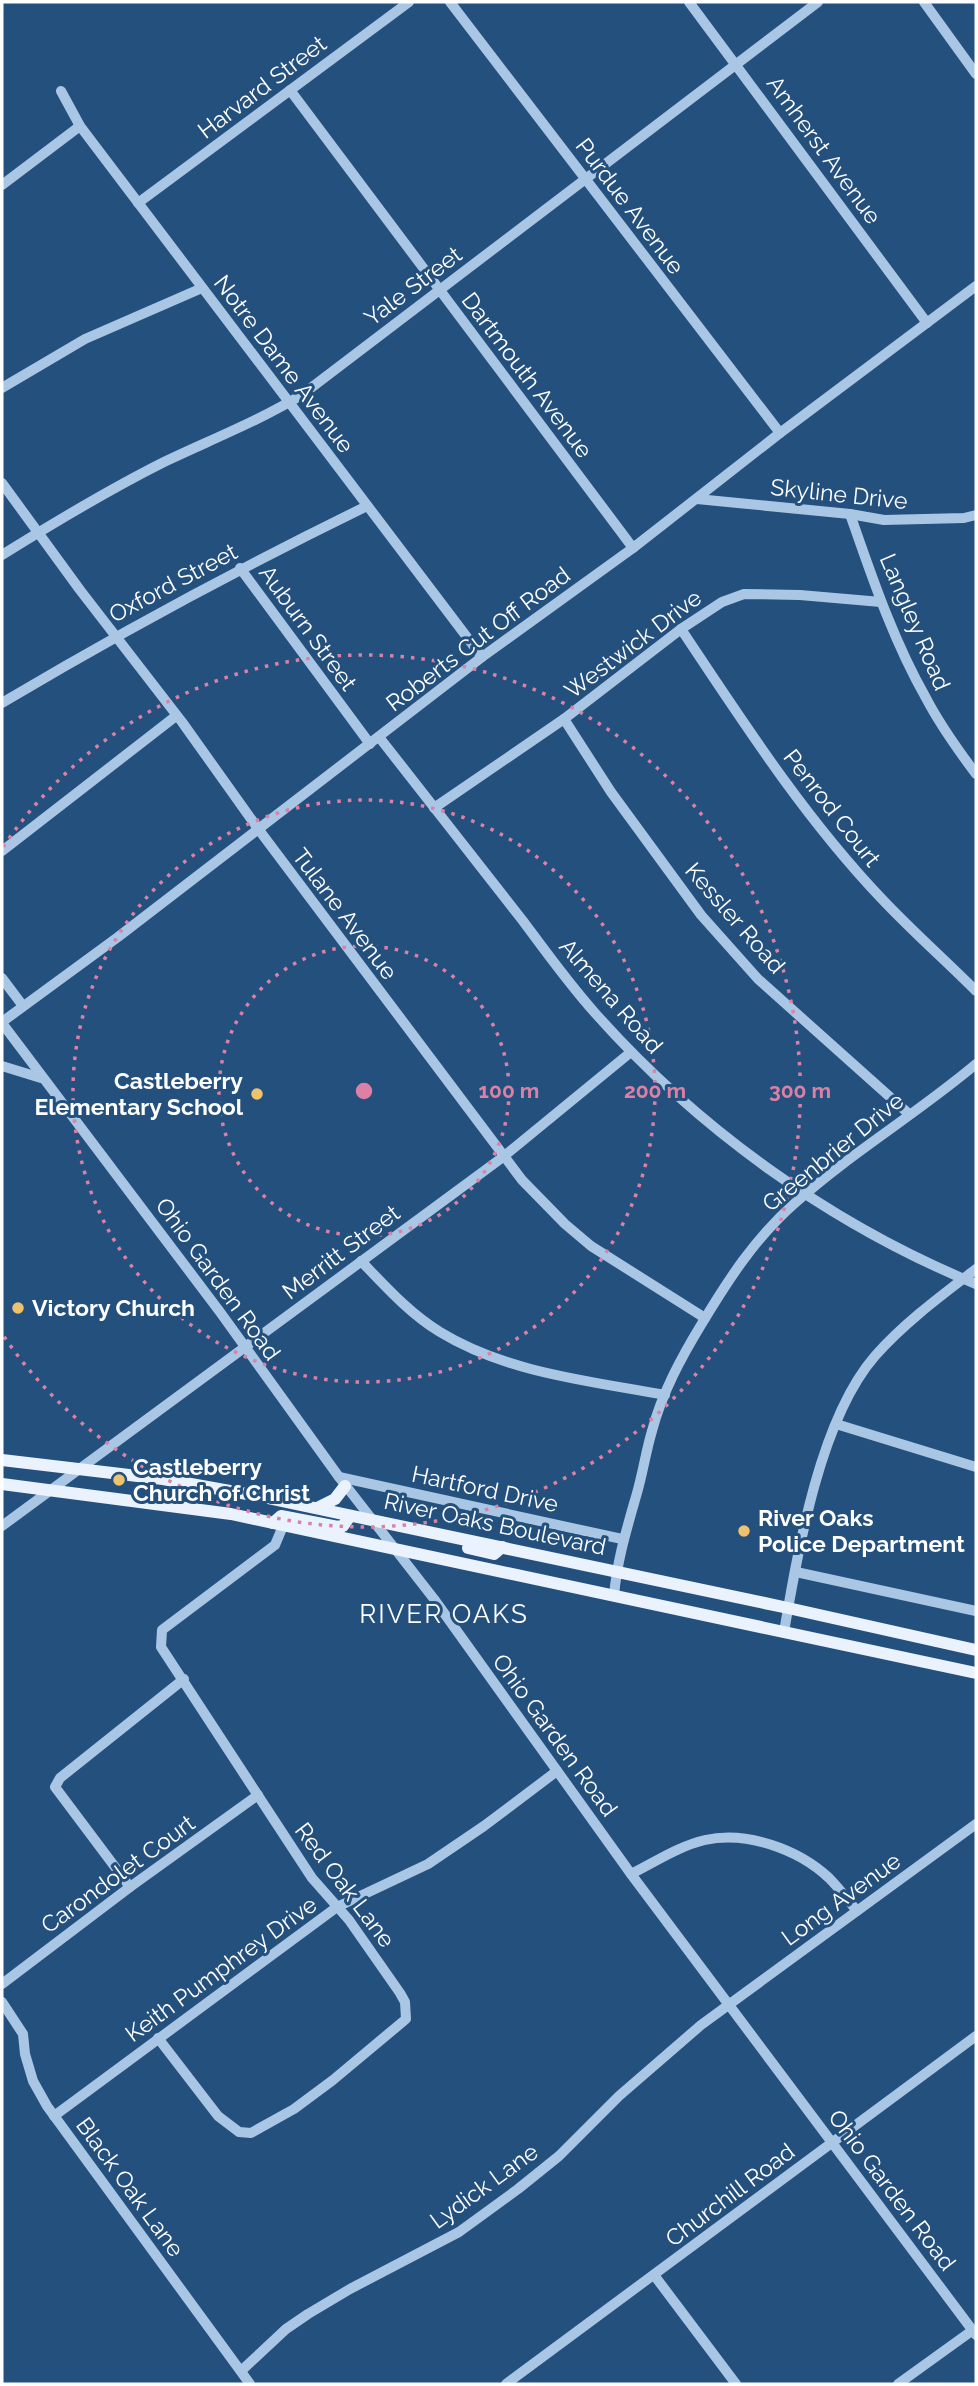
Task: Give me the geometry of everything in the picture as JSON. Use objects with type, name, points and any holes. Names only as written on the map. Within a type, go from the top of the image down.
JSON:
[{"type":"main road","name":"River Oaks Boulevard","points":[[2,1460],[163,1479],[317,1508],[976,1650]]},
{"type":"main road","points":[[317,1508],[335,1499],[342,1481]]},
{"type":"main road","name":"River Oaks Boulevard","points":[[2,1484],[162,1504],[278,1524],[976,1673]]},
{"type":"main road","points":[[278,1524],[281,1516],[338,1528],[344,1526],[349,1516]]},
{"type":"main road","points":[[426,1556],[421,1546],[424,1540],[494,1554],[502,1547]]},
{"type":"street","name":"Harvard Street","points":[[138,203],[409,2]]},
{"type":"street","name":"Purdue Avenue","points":[[450,2],[780,433]]},
{"type":"street","name":"Amherst Avenue","points":[[689,2],[927,323]]},
{"type":"street","name":"Yale Street","points":[[2,555],[160,464],[289,403],[818,2]]},
{"type":"street","points":[[924,2],[976,74]]},
{"type":"street","name":"Dartmouth Avenue","points":[[290,90],[634,548]]},
{"type":"street","name":"Notre Dame Avenue","points":[[61,91],[80,126],[482,657]]},
{"type":"street","points":[[2,185],[80,126]]},
{"type":"street","name":"Roberts Cut Off Road","points":[[2,1023],[259,830],[482,657],[634,548],[780,433],[976,286]]},
{"type":"street","points":[[2,388],[85,339],[202,288]]},
{"type":"street","name":"Tulane Avenue","points":[[2,483],[79,590],[177,716],[522,1181],[565,1224],[591,1245],[705,1318]]},
{"type":"street","name":"Skyline Drive","points":[[697,499],[850,514],[884,520],[918,521],[976,515]]},
{"type":"street","name":"Oxford Street","points":[[2,703],[115,636],[240,568],[367,506]]},
{"type":"street","name":"Langley Road","points":[[850,514],[881,602],[926,700],[976,774]]},
{"type":"street","name":"Auburn Street","points":[[240,568],[370,744]]},
{"type":"street","name":"Westwick Drive","points":[[434,808],[564,719],[681,629],[722,602],[744,594],[800,594],[881,602]]},
{"type":"street","name":"Penrod Court","points":[[681,629],[752,736],[816,823],[880,898],[976,991]]},
{"type":"street","points":[[2,851],[177,716]]},
{"type":"street","name":"Kessler Road","points":[[564,719],[611,792],[701,915],[758,979],[909,1114]]},
{"type":"street","name":"Almena Road","points":[[379,737],[593,1011],[655,1075],[744,1151],[807,1194],[872,1234],[976,1284]]},
{"type":"street","points":[[2,978],[23,1006]]},
{"type":"street","name":"Ohio Garden Road","points":[[2,1023],[246,1348],[342,1481],[434,1599],[631,1874],[974,2332]]},
{"type":"street","name":"Merritt Street","points":[[2,1526],[503,1157],[631,1052]]},
{"type":"street","name":"Greenbrier Drive","points":[[614,1596],[622,1539],[637,1492],[652,1429],[665,1395],[705,1318],[746,1254],[767,1230],[807,1194],[976,1063]]},
{"type":"street","points":[[2,1066],[43,1078]]},
{"type":"street","points":[[361,1261],[401,1302],[439,1332],[477,1352],[547,1373],[665,1395]]},
{"type":"street","points":[[784,1632],[805,1521],[822,1462],[836,1424],[858,1380],[874,1357],[902,1330],[976,1269]]},
{"type":"street","points":[[836,1424],[976,1467]]},
{"type":"street","name":"Hartford Drive","points":[[342,1481],[622,1539]]},
{"type":"street","name":"Red Oak Lane","points":[[158,2038],[218,2116],[239,2132],[251,2133],[294,2109],[407,2019],[405,2002],[400,1993],[349,1920],[312,1878],[161,1647],[162,1630],[275,1545],[278,1524]]},
{"type":"street","points":[[796,1572],[976,1611]]},
{"type":"street","points":[[130,1888],[55,1787],[60,1778],[184,1679]]},
{"type":"street","name":"Keith Pumphrey Drive","points":[[54,2116],[337,1907],[428,1864],[484,1826],[556,1771]]},
{"type":"street","name":"Carondolet Court","points":[[2,1984],[258,1795]]},
{"type":"street","name":"Long Avenue","points":[[729,2004],[976,1824]]},
{"type":"street","points":[[631,1874],[685,1846],[705,1840],[727,1837],[760,1842],[794,1853],[828,1877],[857,1911]]},
{"type":"street","name":"Black Oak Lane","points":[[2,2002],[23,2034],[25,2054],[33,2081],[54,2116],[250,2384]]},
{"type":"street","name":"Lydick Lane","points":[[241,2371],[286,2329],[308,2314],[459,2232],[518,2189],[559,2156],[619,2096],[729,2004]]},
{"type":"street","name":"Churchill Road","points":[[506,2384],[976,2036]]},
{"type":"street","points":[[654,2275],[736,2384]]},
{"type":"street","points":[[898,2384],[974,2332]]},
{"type":"place","name":"Castleberry Elementary School","points":[[257,1094]]},
{"type":"place","name":"Victory Church","points":[[18,1308]]},
{"type":"place","name":"Castleberry Church of Christ","points":[[119,1480]]},
{"type":"place","name":"River Oaks Police Department","points":[[744,1531]]},
{"type":"district","name":"RIVER OAKS","points":[[444,1614]]}]
